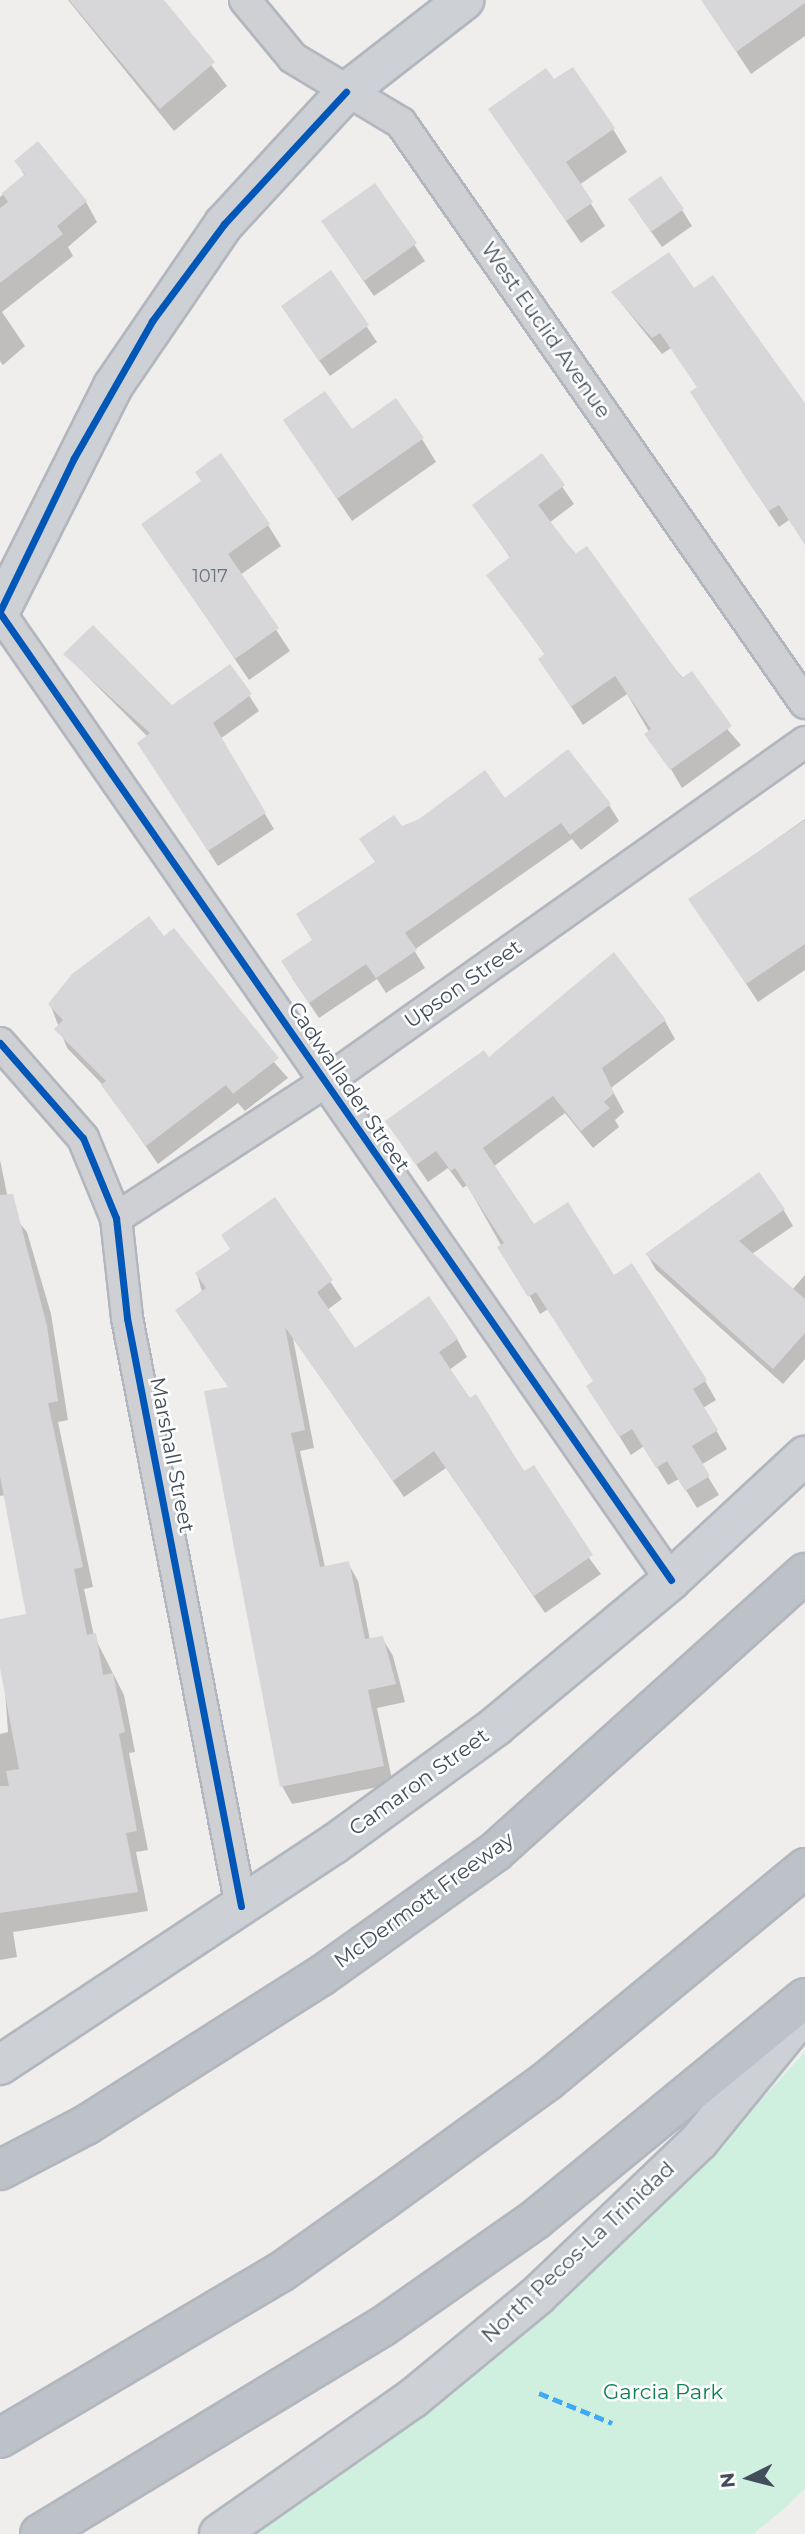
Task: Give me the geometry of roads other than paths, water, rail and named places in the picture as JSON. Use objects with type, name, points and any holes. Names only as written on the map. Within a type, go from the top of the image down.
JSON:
[{"type":"highway","name":"McDermott Freeway","points":[[0,2170],[86,2125],[321,1976],[495,1852],[805,1573]]},
{"type":"highway","points":[[10,2428],[281,2272],[547,2081],[805,1868]]},
{"type":"highway","points":[[40,2534],[205,2439],[404,2312],[536,2219],[805,1998]]},
{"type":"main road","points":[[0,612],[80,446],[152,321],[224,224],[345,92],[464,0]]},
{"type":"main road","name":"Camaron Street","points":[[0,2065],[241,1906],[496,1726],[671,1580],[805,1456]]},
{"type":"main road","name":"North Pecos-La Trinidad","points":[[219,2534],[412,2399],[538,2295],[699,2141],[805,2011]]},
{"type":"street","name":"West Euclid Avenue","points":[[245,0],[293,58],[345,92],[401,123],[805,703]]},
{"type":"street","name":"Cadwallader Street","points":[[0,612],[671,1580]]},
{"type":"street","name":"Upson Street","points":[[116,1218],[324,1083],[805,742]]},
{"type":"street","name":"Marshall Street","points":[[0,1043],[83,1138],[116,1218],[127,1318],[241,1906]]},
{"type":"park label","name":"Garcia Park","points":[[663,2392]]}]
